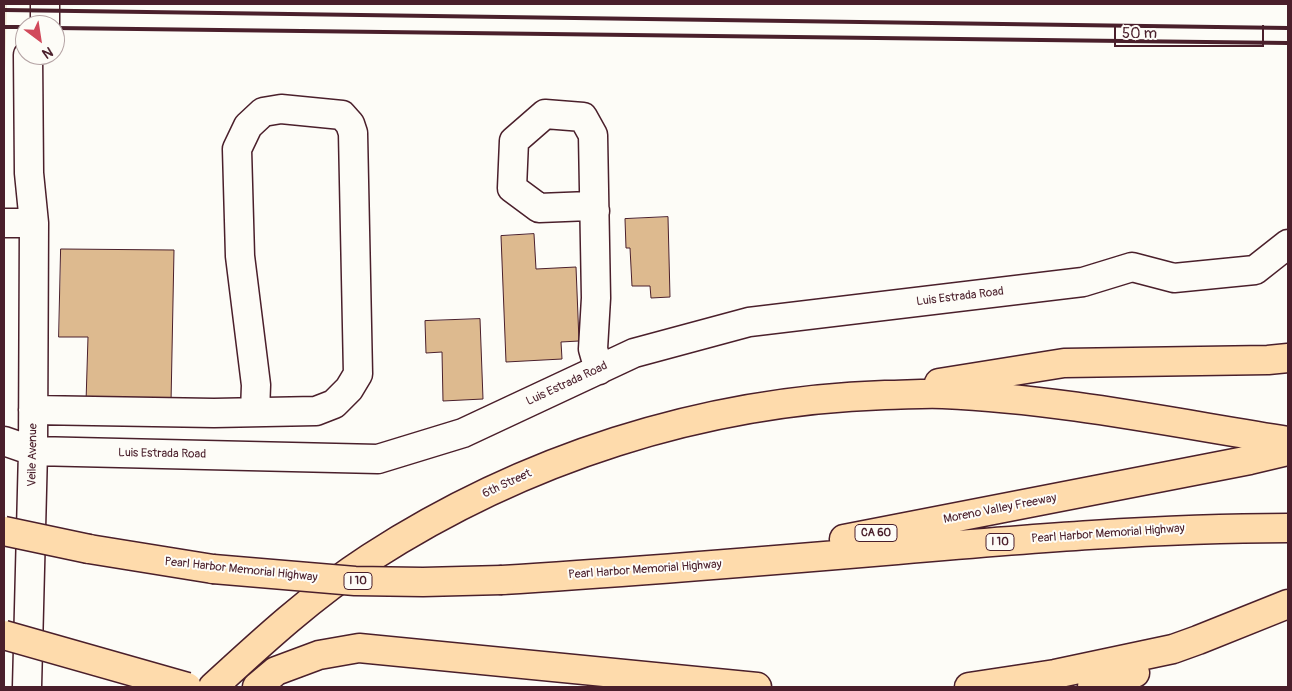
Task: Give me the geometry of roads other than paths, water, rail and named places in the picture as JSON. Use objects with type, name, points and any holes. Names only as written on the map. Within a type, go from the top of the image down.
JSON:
[{"type":"highway","points":[[854,396],[1064,363],[1225,361],[1288,358]]},
{"type":"highway","points":[[854,396],[939,394],[1018,400],[1083,408],[1288,441]]},
{"type":"highway","name":"6th Street","points":[[213,687],[296,613],[369,559],[440,517],[524,476],[600,446],[664,427],[768,406],[854,396]]},
{"type":"highway","name":"Moreno Valley Freeway","points":[[712,565],[1288,451]]},
{"type":"highway","name":"Pearl Harbor Memorial Highway","points":[[4,531],[89,549],[213,569],[355,581],[423,582],[502,580],[1019,540],[1205,528],[1288,528]]},
{"type":"highway","points":[[969,687],[1055,674],[1173,649],[1288,604]]},
{"type":"highway","points":[[1092,687],[1171,661],[1217,643],[1288,608]]},
{"type":"highway","points":[[4,635],[187,687]]},
{"type":"highway","points":[[257,687],[276,671],[318,655],[359,648],[757,687]]},
{"type":"highway","points":[[219,687],[241,661]]},
{"type":"street","name":"Veile Avenue","points":[[27,687],[33,452],[34,223],[29,173],[28,65]]},
{"type":"street","name":"Veile Avenue","points":[[34,223],[46,173],[46,65]]},
{"type":"street","points":[[33,410],[214,413],[316,411],[334,404],[349,389],[358,374],[353,132],[350,124],[342,115],[281,109],[263,112],[248,126],[237,149],[240,256],[256,386],[254,412]]},
{"type":"street","points":[[594,211],[596,298],[593,349],[598,370]]},
{"type":"street","points":[[4,223],[34,223]]},
{"type":"street","name":"Luis Estrada Road","points":[[4,441],[33,452],[378,459],[463,433],[634,353],[749,322],[1083,282],[1132,267],[1174,278],[1255,270],[1288,244]]},
{"type":"street","points":[[209,455],[214,413]]},
{"type":"railway","points":[[4,10],[1288,28]]},
{"type":"railway","points":[[4,27],[15,27]]},
{"type":"railway","points":[[65,28],[1288,43]]}]
